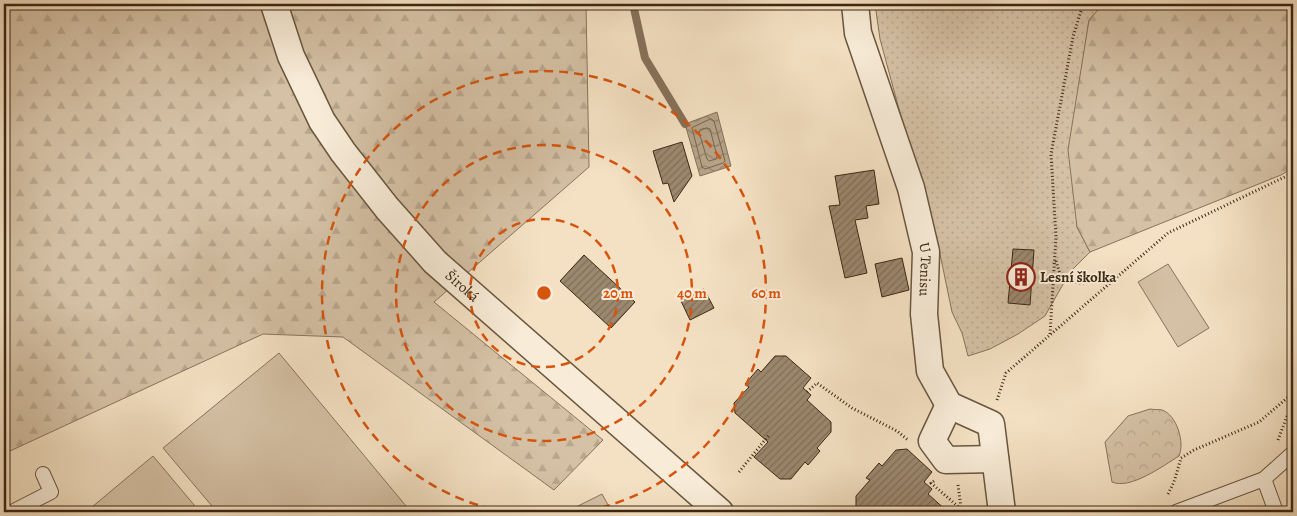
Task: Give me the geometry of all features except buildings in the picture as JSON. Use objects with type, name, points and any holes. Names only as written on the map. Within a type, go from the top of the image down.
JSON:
[{"type":"street","name":"Široká","points":[[274,4],[291,56],[322,120],[387,208],[435,262],[720,512]]},
{"type":"street","name":"U Tenisu","points":[[856,4],[858,33],[911,188],[924,243],[926,252],[924,314],[930,370],[949,405]]},
{"type":"street","points":[[995,459],[946,460],[932,441],[949,405],[991,424],[1002,512]]},
{"type":"lane","points":[[1176,512],[1264,479],[1293,453]]},
{"type":"lane","points":[[12,512],[51,492],[43,474]]},
{"type":"lane","points":[[1264,479],[1276,512]]},
{"type":"path","points":[[1050,334],[1056,237],[1051,154],[1073,37],[1083,4]]},
{"type":"path","points":[[991,424],[1006,372],[1168,233],[1293,173]]},
{"type":"path","points":[[1055,258],[1060,274],[1078,284],[1113,281]]},
{"type":"path","points":[[807,392],[817,383],[852,408],[897,431],[910,440]]},
{"type":"path","points":[[1164,501],[1174,482],[1180,458],[1259,422],[1293,393]]},
{"type":"path","points":[[739,472],[769,435]]},
{"type":"path","points":[[937,477],[930,485],[961,509],[962,512]]},
{"type":"green space","points":[[4,4],[586,4],[589,167],[434,302],[603,440],[554,490],[343,337],[263,334],[10,451],[4,439]]},
{"type":"green space","points":[[875,4],[1103,4],[1089,20],[1080,80],[1077,227],[1090,252],[1070,272],[1045,316],[1018,334],[990,349],[968,356],[962,333],[952,312],[940,254],[917,164],[903,124],[880,39]]},
{"type":"green space","points":[[1103,4],[1293,4],[1293,168],[1281,175],[1090,252],[1077,227],[1068,150],[1089,20]]},
{"type":"green space","points":[[1168,264],[1209,328],[1178,347],[1138,282]]},
{"type":"green space","points":[[279,353],[411,512],[217,512],[163,448]]},
{"type":"green space","points":[[1150,409],[1161,410],[1167,413],[1176,423],[1181,444],[1179,456],[1156,471],[1137,480],[1119,484],[1112,482],[1105,442],[1128,416]]},
{"type":"green space","points":[[153,456],[200,512],[86,512]]},
{"type":"green space","points":[[602,494],[612,512],[566,512]]},
{"type":"water","points":[[717,112],[731,166],[700,176],[685,124]]},
{"type":"waterway","points":[[633,4],[645,58],[685,124]]},
{"type":"place","name":"Lesní školka","points":[[1021,277]]}]
